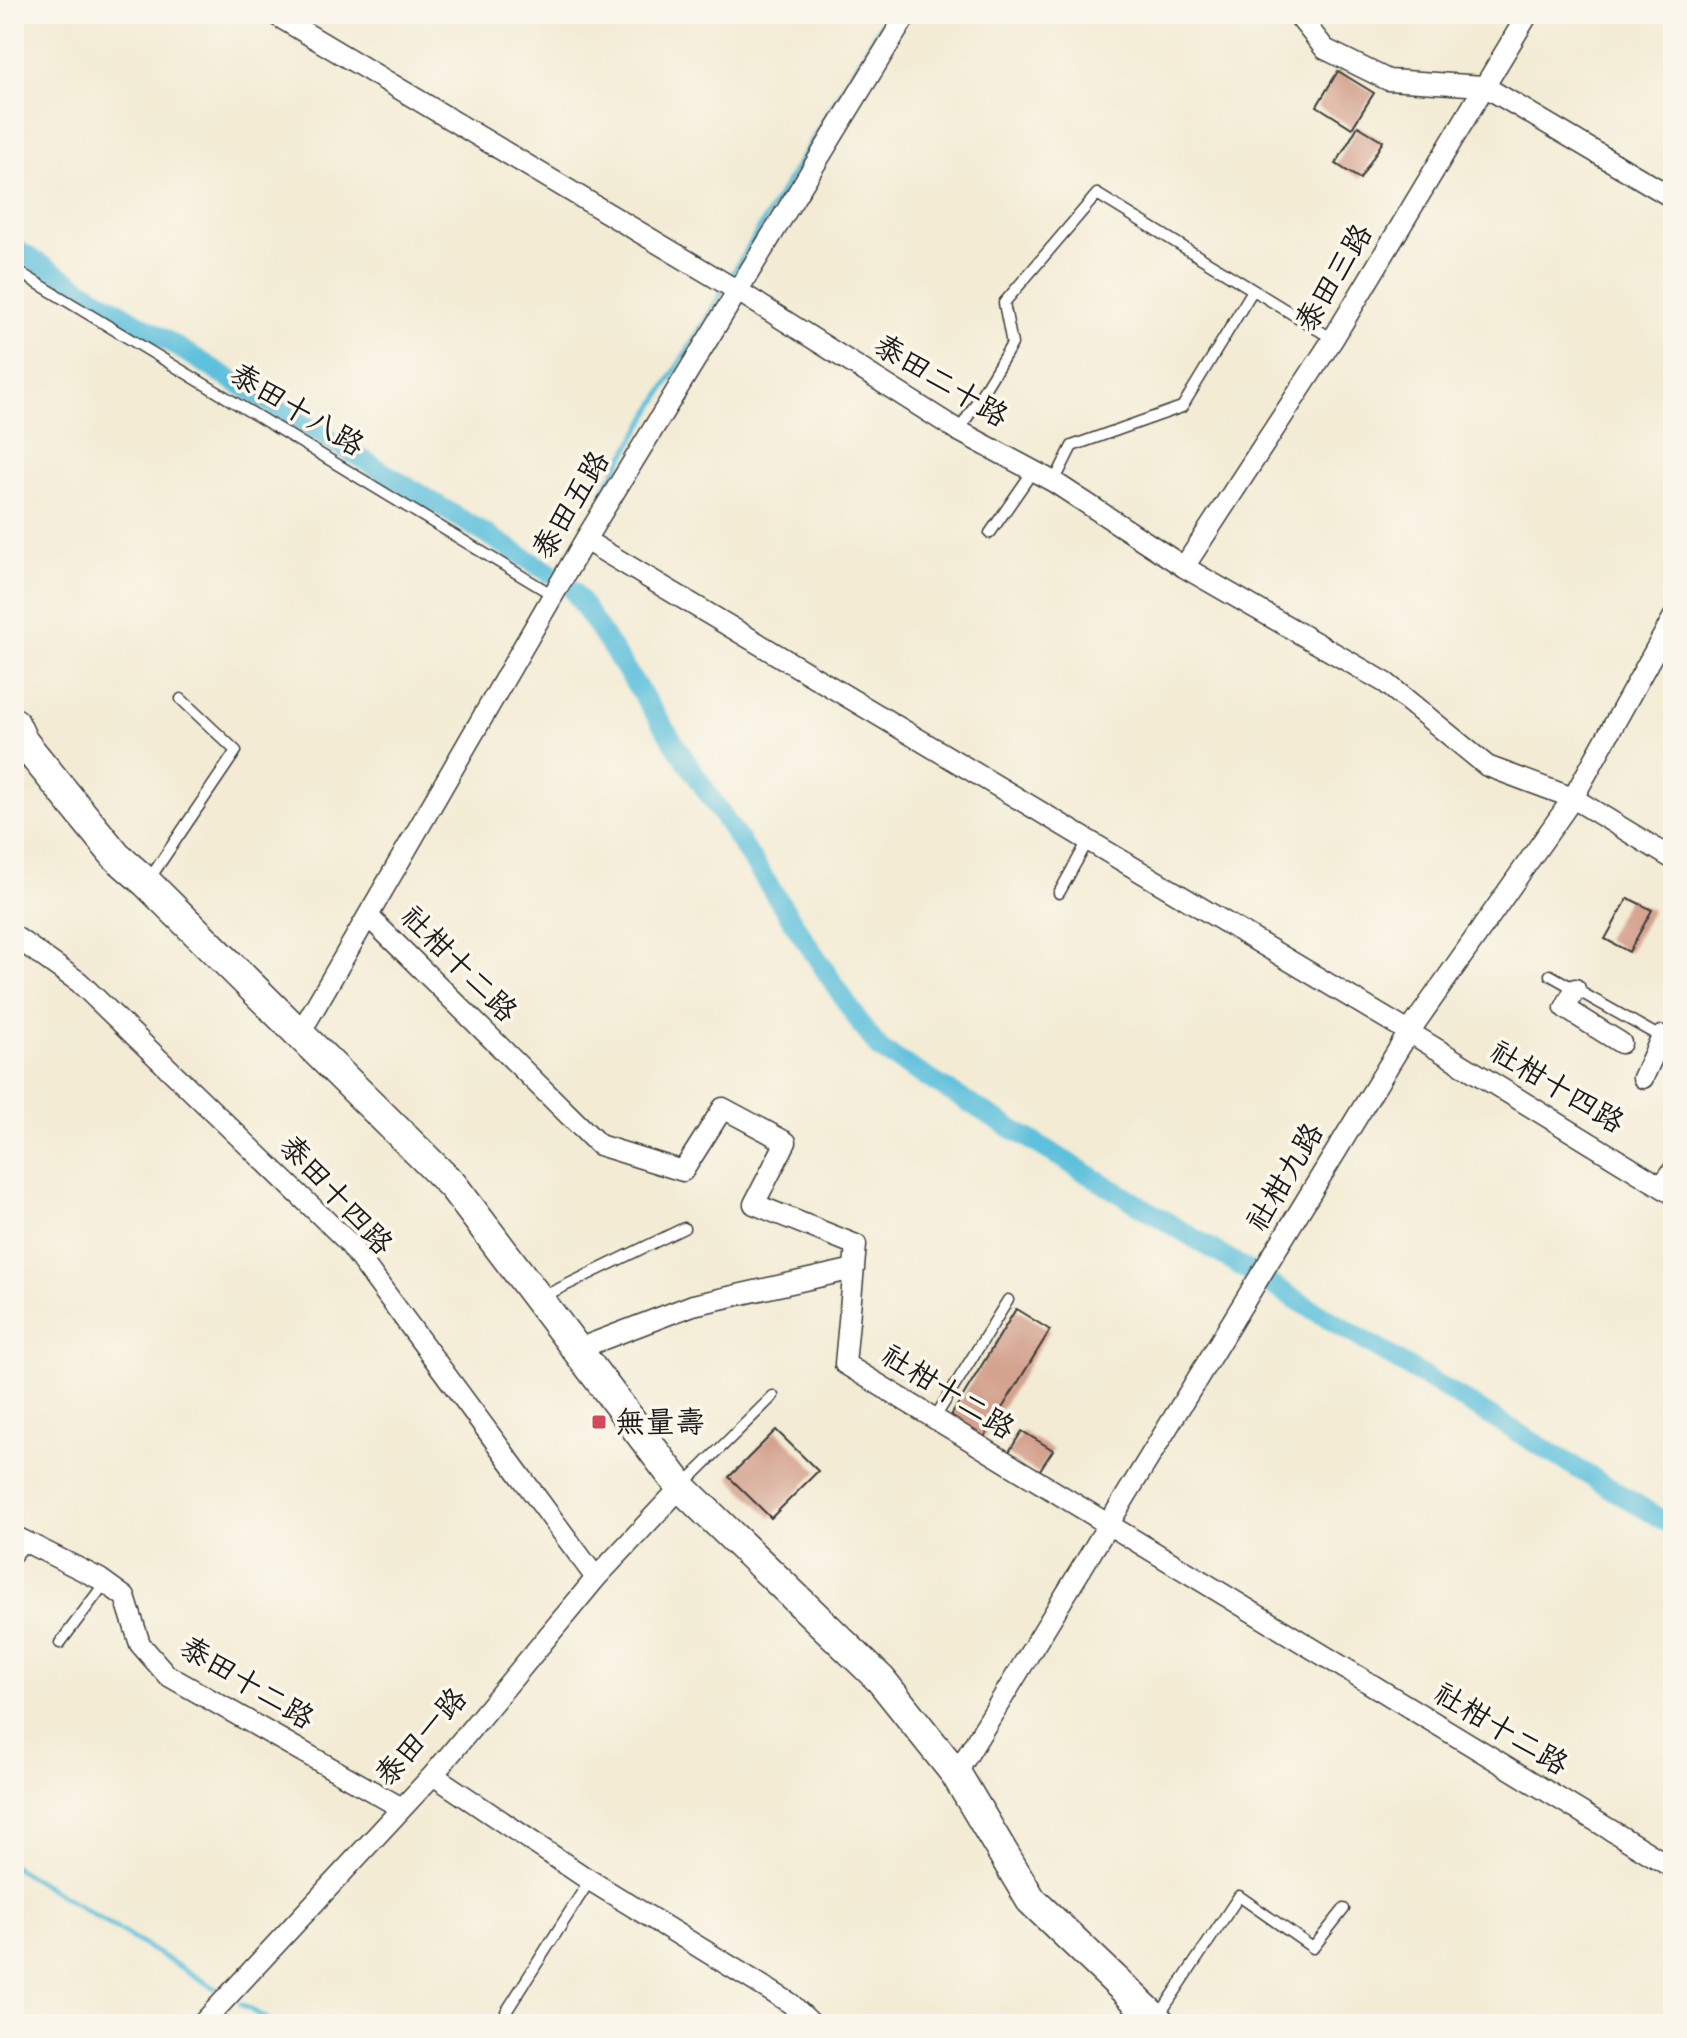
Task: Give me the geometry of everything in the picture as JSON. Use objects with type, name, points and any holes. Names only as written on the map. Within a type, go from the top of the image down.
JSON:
[{"type":"street","name":"泰田二十路","points":[[274,14],[738,291],[959,431],[1054,482],[1184,567],[1386,683],[1487,766],[1573,798],[1673,859]]},
{"type":"street","name":"泰田五路","points":[[299,1035],[585,540],[907,14]]},
{"type":"street","name":"泰田三路","points":[[1184,567],[1333,339],[1528,14]]},
{"type":"street","points":[[1302,16],[1325,49],[1388,80],[1484,86],[1673,198]]},
{"type":"street","name":"社柑十四路","points":[[585,540],[1409,1032],[1665,1189]]},
{"type":"street","name":"社柑九路","points":[[956,1774],[1409,1032],[1573,798],[1673,618]]},
{"type":"street","points":[[18,733],[116,856],[453,1186],[681,1487],[881,1680],[956,1774],[1031,1900],[1158,2022]]},
{"type":"street","name":"社柑十二路","points":[[368,916],[599,1145],[683,1171],[723,1108],[786,1142],[754,1204],[856,1245],[845,1364],[1673,1868]]},
{"type":"street","name":"泰田十四路","points":[[14,936],[79,982],[347,1241],[596,1578]]},
{"type":"street","points":[[1575,989],[1565,1008],[1621,1043]]},
{"type":"street","points":[[1643,1078],[1668,1040]]},
{"type":"street","points":[[575,1350],[693,1305],[854,1269]]},
{"type":"street","name":"泰田一路","points":[[202,2024],[400,1807],[433,1775],[596,1578],[681,1487]]},
{"type":"street","name":"泰田十二路","points":[[18,1546],[105,1583],[125,1597],[140,1644],[167,1675],[400,1807]]},
{"type":"street","points":[[433,1775],[590,1880],[790,2003],[812,2024]]},
{"type":"lane","points":[[959,431],[1012,344],[1004,303],[1097,194],[1333,339]]},
{"type":"lane","name":"泰田十八路","points":[[14,269],[553,595]]},
{"type":"lane","points":[[1054,482],[1072,446],[1182,407],[1253,290]]},
{"type":"lane","points":[[990,533],[1033,471]]},
{"type":"lane","points":[[147,883],[236,751],[181,699]]},
{"type":"lane","points":[[14,776],[18,733]]},
{"type":"lane","points":[[1059,893],[1088,841]]},
{"type":"lane","points":[[1550,975],[1668,1040]]},
{"type":"lane","points":[[1665,1189],[1673,1162]]},
{"type":"lane","points":[[538,1300],[684,1228]]},
{"type":"lane","points":[[934,1419],[1008,1300]]},
{"type":"lane","points":[[681,1487],[773,1396]]},
{"type":"lane","points":[[60,1643],[105,1583]]},
{"type":"lane","points":[[508,2024],[506,2012],[590,1880]]},
{"type":"lane","points":[[1158,2022],[1239,1896],[1313,1948],[1344,1909]]},
{"type":"building","points":[[1338,71],[1374,93],[1352,128],[1317,106]]},
{"type":"building","points":[[1358,126],[1383,141],[1360,179],[1336,164]]},
{"type":"building","points":[[1628,898],[1652,910],[1629,952],[1605,939]]},
{"type":"building","points":[[1016,1309],[1050,1330],[982,1441],[953,1424],[952,1414]]},
{"type":"building","points":[[776,1430],[818,1471],[771,1518],[729,1477]]},
{"type":"building","points":[[1022,1431],[1053,1450],[1038,1473],[1007,1455]]},
{"type":"waterway","points":[[728,281],[887,14]]},
{"type":"waterway","points":[[14,248],[555,576]]},
{"type":"waterway","points":[[603,491],[723,290]]},
{"type":"waterway","points":[[573,590],[864,1029],[881,1050],[1673,1526]]},
{"type":"waterway","points":[[14,1867],[215,1988]]},
{"type":"waterway","points":[[241,2004],[275,2024]]},
{"type":"place","name":"無量壽","points":[[599,1422]]}]
